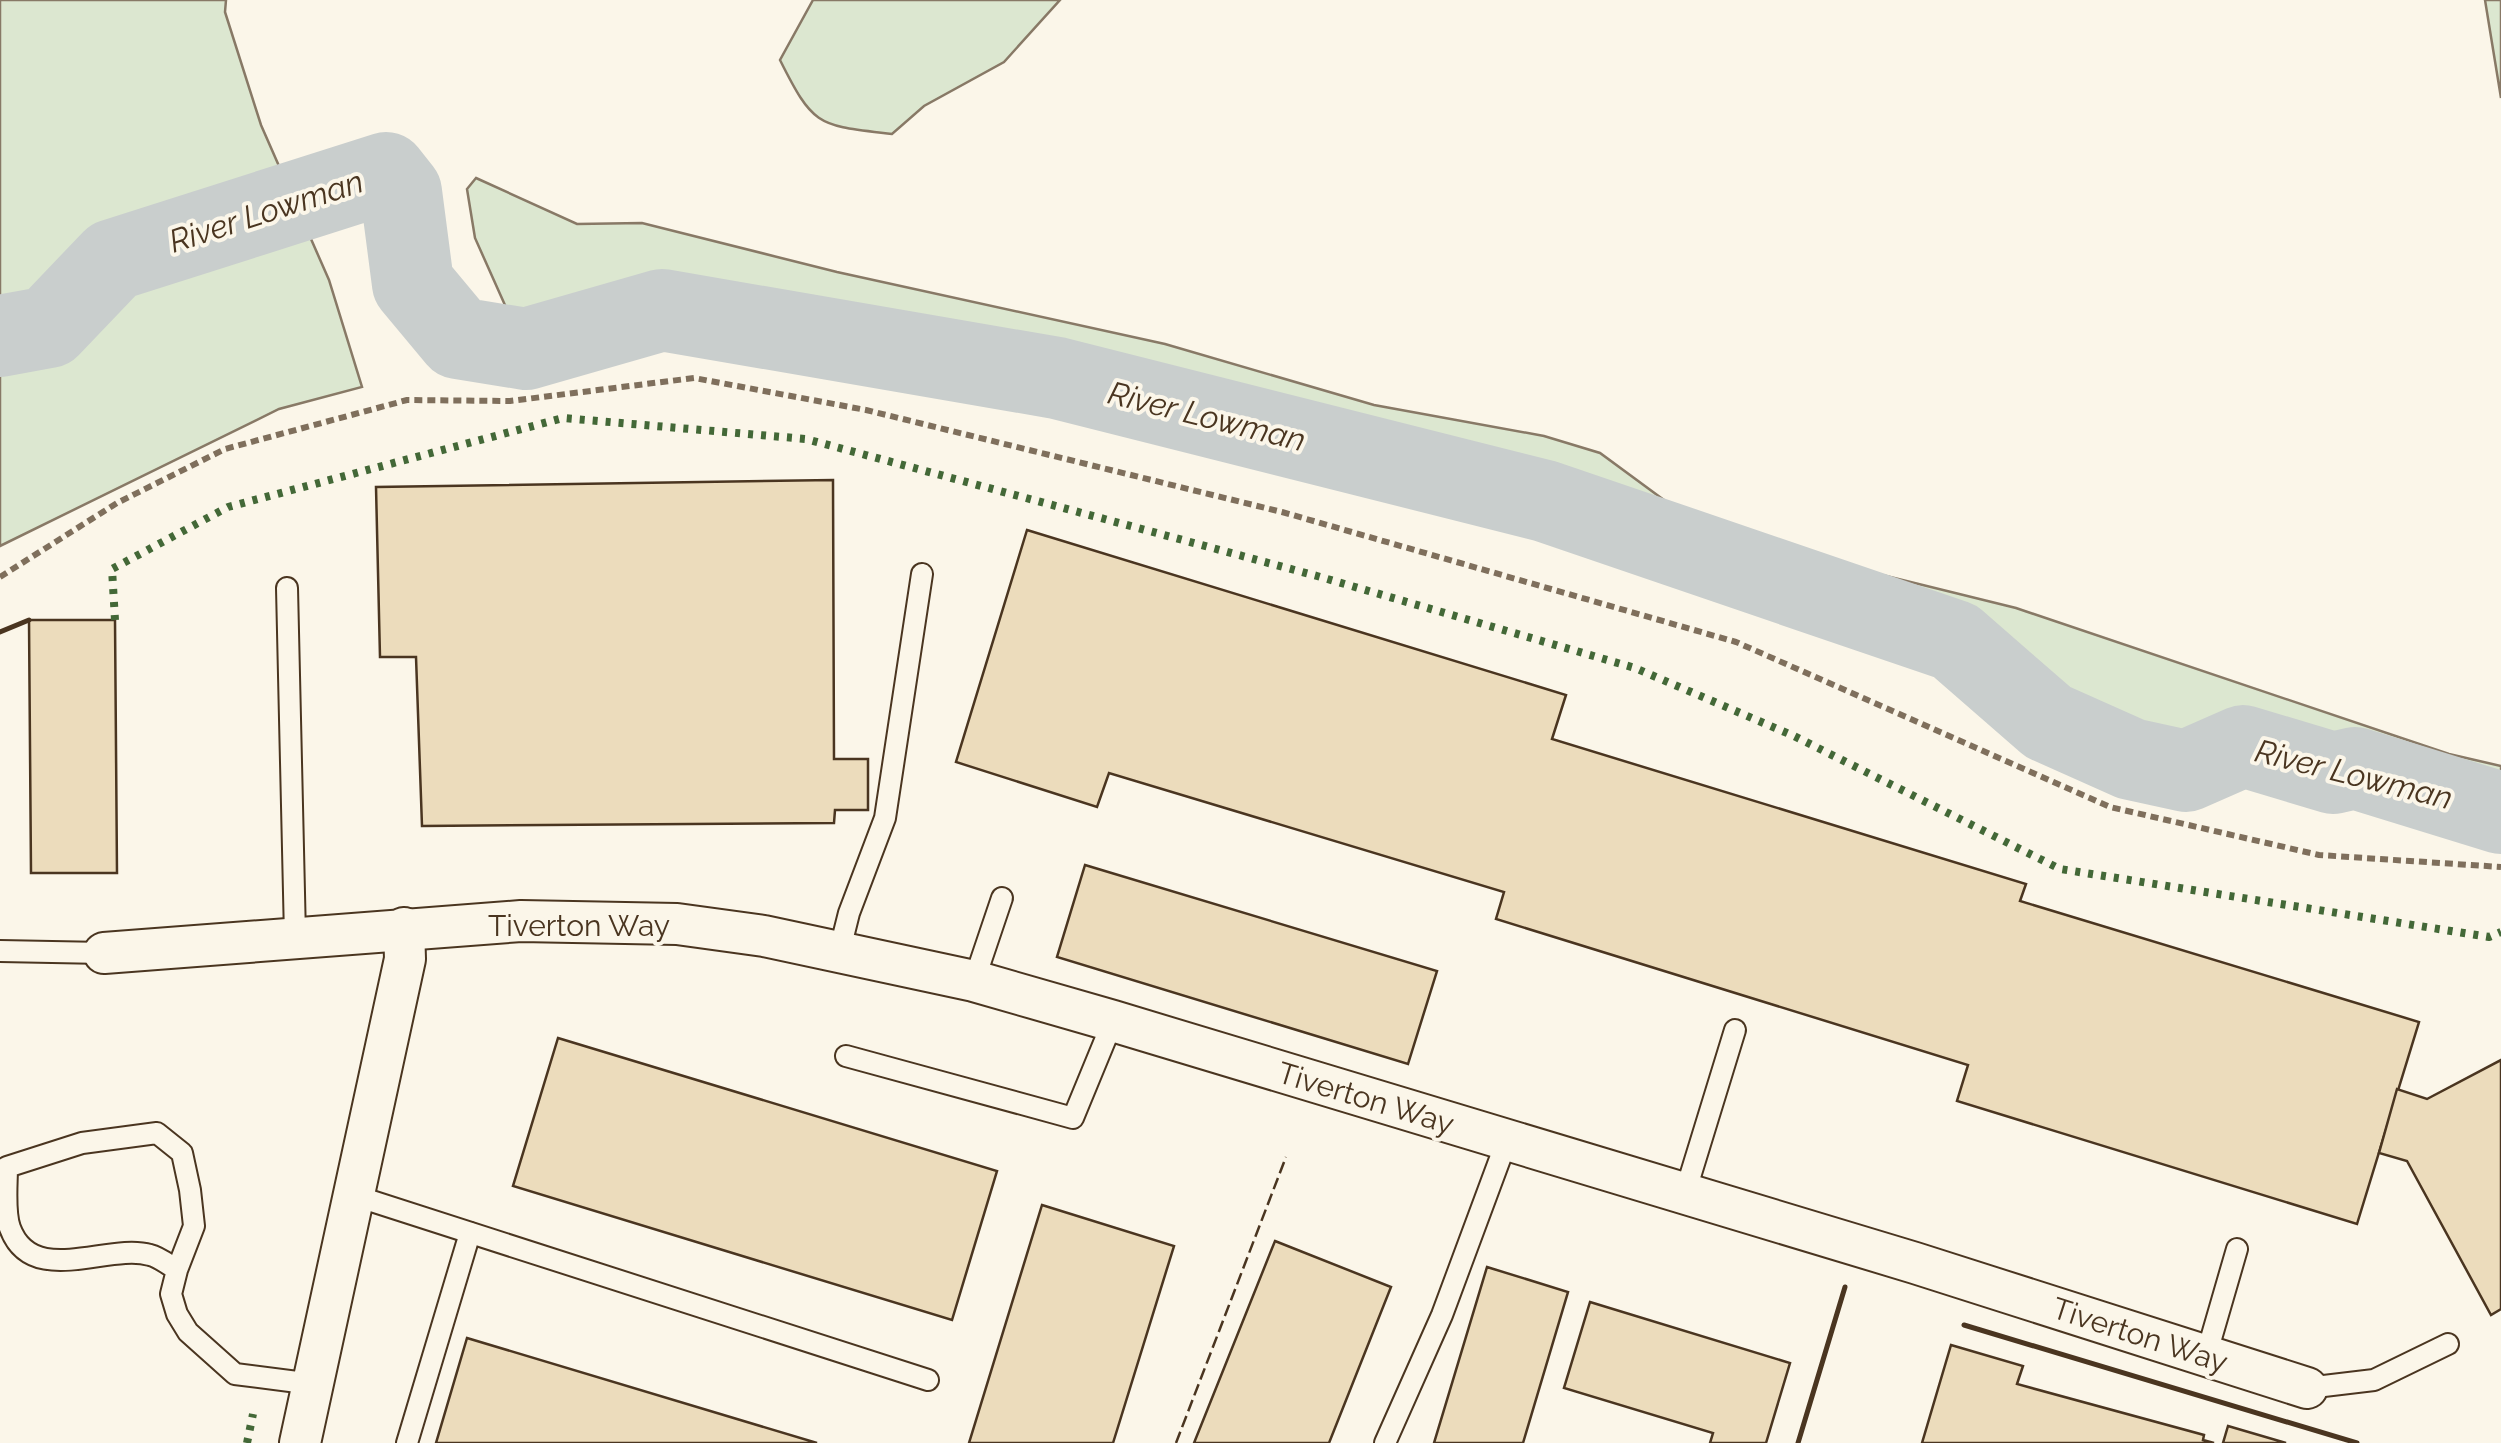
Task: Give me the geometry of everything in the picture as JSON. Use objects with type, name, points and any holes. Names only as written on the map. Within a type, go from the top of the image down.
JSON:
[{"type":"street","name":"Tiverton Way","points":[[104,953],[521,921],[677,924],[839,953],[974,982],[1113,1021],[1685,1193],[2307,1388]]},
{"type":"street","points":[[300,1443],[405,959],[404,928]]},
{"type":"lane","points":[[839,953],[848,913],[885,818],[922,574]]},
{"type":"lane","points":[[287,588],[295,936]]},
{"type":"lane","points":[[974,982],[1002,898]]},
{"type":"lane","points":[[0,951],[104,953]]},
{"type":"lane","points":[[846,1056],[1073,1118],[1113,1021]]},
{"type":"lane","points":[[1685,1193],[1735,1030]]},
{"type":"lane","points":[[176,1270],[152,1255],[115,1252],[84,1259],[48,1260],[29,1254],[10,1228],[6,1166],[82,1143],[156,1134],[182,1153],[194,1226],[171,1294],[176,1314],[188,1332],[235,1374],[313,1384]]},
{"type":"lane","points":[[1385,1443],[1442,1315],[1506,1140]]},
{"type":"lane","points":[[356,1196],[928,1380]]},
{"type":"lane","points":[[407,1443],[470,1233]]},
{"type":"lane","points":[[2206,1356],[2237,1250]]},
{"type":"lane","points":[[2307,1388],[2374,1380],[2448,1344]]},
{"type":"path","points":[[0,576],[117,502],[225,450],[407,400],[510,401],[694,378],[866,410],[1282,512],[1736,642],[2110,808],[2319,855],[2501,867]]},
{"type":"green space","points":[[0,0],[226,0],[225,12],[261,125],[329,280],[362,387],[279,409],[0,546]]},
{"type":"green space","points":[[813,0],[1060,0],[1004,62],[924,106],[892,134],[833,125],[811,111],[801,99],[780,60]]},
{"type":"green space","points":[[2485,0],[2501,0],[2501,98]]},
{"type":"green space","points":[[476,178],[577,224],[642,223],[837,272],[1165,344],[1374,405],[1544,436],[1600,453],[1683,514],[1761,545],[2016,608],[2449,754],[2501,766],[2501,796],[2380,755],[2338,755],[2218,731],[2174,746],[2079,720],[1956,631],[1874,598],[1652,525],[1576,491],[971,345],[702,300],[622,298],[565,319],[509,314],[475,238],[467,189]]},
{"type":"building","points":[[833,480],[834,759],[868,759],[868,810],[835,810],[834,823],[422,826],[416,657],[380,657],[376,487]]},
{"type":"building","points":[[1027,530],[1566,695],[1552,739],[2026,884],[2020,901],[2419,1022],[2357,1224],[1957,1101],[1968,1065],[1496,919],[1504,892],[1109,773],[1097,807],[956,762]]},
{"type":"building","points":[[29,620],[115,620],[117,873],[31,873]]},
{"type":"building","points":[[1085,865],[1437,971],[1408,1064],[1057,957]]},
{"type":"building","points":[[558,1038],[997,1171],[952,1320],[513,1186]]},
{"type":"building","points":[[2501,1060],[2501,1309],[2491,1315],[2407,1161],[2379,1153],[2397,1089],[2427,1099]]},
{"type":"building","points":[[1042,1205],[1174,1246],[1113,1443],[969,1443]]},
{"type":"building","points":[[1275,1241],[1391,1287],[1329,1443],[1194,1443]]},
{"type":"building","points":[[1487,1267],[1568,1292],[1523,1443],[1434,1443]]},
{"type":"building","points":[[1590,1302],[1790,1363],[1766,1443],[1710,1443],[1713,1433],[1564,1388]]},
{"type":"building","points":[[467,1338],[817,1443],[436,1443]]},
{"type":"building","points":[[1951,1345],[2023,1366],[2017,1384],[2204,1435],[2203,1440],[2214,1443],[1922,1443]]},
{"type":"building","points":[[2228,1426],[2286,1443],[2223,1443]]},
{"type":"waterway","name":"River Lowman","points":[[0,336],[49,327],[113,260],[386,173],[401,192],[413,284],[458,338],[526,349],[662,310],[1057,378],[1545,501],[1955,641],[2048,722],[2131,759],[2186,771],[2243,746],[2333,773],[2355,768],[2501,813]]},
{"type":"hedge","points":[[115,620],[112,569],[228,507],[563,418],[806,439],[1317,576],[1635,668],[1794,736],[2060,869],[2489,937],[2501,932]]},
{"type":"hedge","points":[[247,1443],[253,1414]]},
{"type":"fence","points":[[1176,1443],[1286,1157]]},
{"type":"wall","points":[[0,632],[29,620]]},
{"type":"wall","points":[[1798,1443],[1845,1287]]},
{"type":"wall","points":[[1964,1325],[2357,1443]]}]
